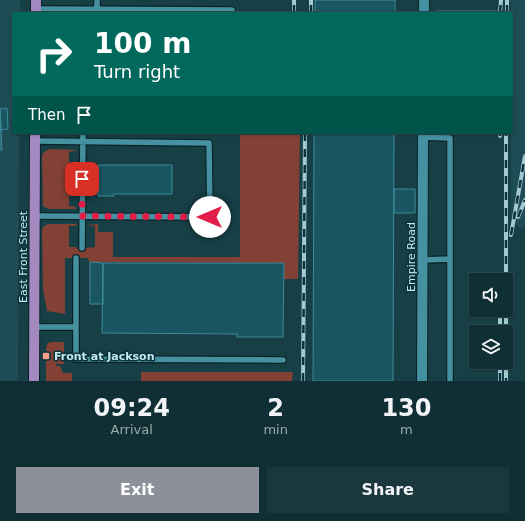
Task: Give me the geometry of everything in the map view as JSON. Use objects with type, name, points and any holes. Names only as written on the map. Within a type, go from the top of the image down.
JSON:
[{"type":"main road","name":"East Front Street","points":[[34,381],[35,137]]},
{"type":"street","points":[[424,0],[424,12]]},
{"type":"street","name":"Empire Road","points":[[422,381],[424,135]]},
{"type":"lane","points":[[97,0],[97,10]]},
{"type":"lane","points":[[36,7],[97,10],[232,10]]},
{"type":"lane","points":[[82,248],[83,134]]},
{"type":"lane","points":[[424,135],[450,138],[450,381]]},
{"type":"lane","points":[[35,137],[83,142],[210,143],[210,217],[35,216]]},
{"type":"lane","points":[[76,258],[76,358],[283,360]]},
{"type":"lane","points":[[423,260],[450,259]]},
{"type":"lane","points":[[34,327],[76,328]]},
{"type":"shaded area","points":[[0,0],[20,0],[20,12],[12,12],[12,134],[19,134],[18,381],[0,381]]},
{"type":"shaded area","points":[[511,0],[525,0],[525,228],[519,228],[511,216],[513,12],[511,12]]},
{"type":"shaded area","points":[[240,134],[300,134],[298,279],[284,279],[283,263],[89,262],[88,258],[65,258],[65,314],[47,311],[43,289],[42,230],[43,227],[48,224],[77,224],[76,226],[69,226],[69,247],[76,247],[77,249],[95,247],[95,226],[86,225],[98,224],[98,232],[113,232],[113,257],[240,257]]},
{"type":"shaded area","points":[[49,149],[78,150],[69,152],[69,206],[76,207],[76,209],[49,209],[43,206],[42,156],[44,152]]},
{"type":"shaded area","points":[[64,342],[64,364],[56,364],[56,366],[60,366],[63,373],[72,373],[72,381],[46,381],[46,348],[48,343]]},
{"type":"shaded area","points":[[141,372],[293,372],[292,381],[141,381]]},
{"type":"building","points":[[315,0],[395,0],[395,12],[315,12]]},
{"type":"building","points":[[437,11],[498,11],[498,12]]},
{"type":"building","points":[[7,108],[8,129],[1,130],[0,109]]},
{"type":"building","points":[[0,109],[2,150],[0,150]]},
{"type":"building","points":[[314,134],[394,134],[393,381],[313,381]]},
{"type":"building","points":[[98,165],[172,165],[172,194],[114,194],[114,196],[98,196]]},
{"type":"building","points":[[394,189],[415,189],[415,213],[394,213]]},
{"type":"building","points":[[90,262],[103,263],[103,304],[90,304]]},
{"type":"building","points":[[103,263],[284,263],[283,337],[237,337],[237,334],[102,333]]},
{"type":"railway","points":[[294,0],[294,12]]},
{"type":"railway","points":[[311,0],[311,12]]},
{"type":"railway","points":[[500,12],[501,0]]},
{"type":"railway","points":[[507,0],[507,12]]},
{"type":"railway","points":[[303,381],[305,134]]},
{"type":"railway","points":[[506,134],[506,273]]},
{"type":"railway","points":[[511,235],[525,156]]},
{"type":"railway","points":[[518,217],[525,200]]},
{"type":"railway","points":[[500,317],[500,325]]},
{"type":"railway","points":[[506,317],[506,325]]},
{"type":"railway","points":[[500,369],[500,381]]},
{"type":"railway","points":[[506,369],[506,381]]},
{"type":"place","name":"Front at Jackson","points":[[46,356]]},
{"type":"route","points":[[82,179],[82,216],[210,217]]}]
